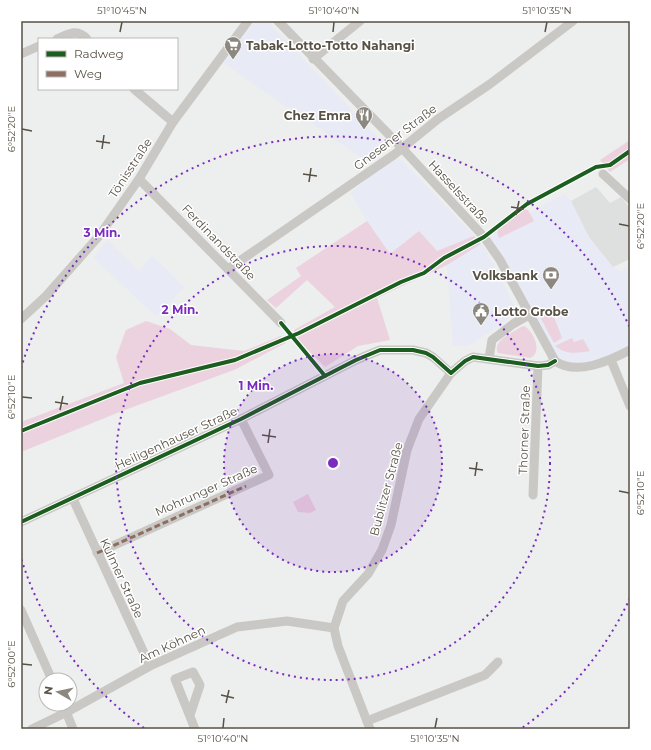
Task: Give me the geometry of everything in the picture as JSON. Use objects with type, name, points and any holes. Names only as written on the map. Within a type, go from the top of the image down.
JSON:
[{"type":"street","name":"Tönisstraße","points":[[21,319],[46,296],[89,248],[139,178],[173,122],[248,21]]},
{"type":"street","name":"Hasselsstraße","points":[[278,21],[313,59],[402,148],[489,243],[500,260],[555,361]]},
{"type":"street","points":[[313,59],[360,21]]},
{"type":"street","name":"Gnesener Straße","points":[[228,270],[402,148],[573,21]]},
{"type":"street","points":[[59,38],[74,32],[81,34],[86,38]]},
{"type":"street","points":[[21,54],[38,46]]},
{"type":"street","points":[[135,90],[173,122]]},
{"type":"street","points":[[603,174],[630,199]]},
{"type":"street","name":"Ferdinandstraße","points":[[139,178],[281,323]]},
{"type":"street","points":[[488,358],[492,340],[513,324],[530,315]]},
{"type":"street","name":"Heiligenhauser Straße","points":[[21,522],[73,499],[241,419],[356,360],[380,350],[394,349],[426,353],[433,357],[451,373]]},
{"type":"street","points":[[451,373],[469,358],[488,358],[538,366],[548,365],[555,361],[562,365],[573,367],[592,365],[611,360],[630,350]]},
{"type":"street","points":[[611,360],[630,406]]},
{"type":"street","name":"Thorner Straße","points":[[533,495],[538,366]]},
{"type":"street","name":"Bublitzer Straße","points":[[334,628],[343,601],[368,574],[382,550],[391,525],[407,450],[419,419],[451,373]]},
{"type":"street","name":"Mohrunger Straße","points":[[97,553],[268,475],[241,419]]},
{"type":"street","name":"Kulmer Straße","points":[[73,499],[150,666]]},
{"type":"street","points":[[21,610],[48,672]]},
{"type":"street","name":"Am Köhnen","points":[[78,702],[150,666],[237,627],[287,621],[334,628]]},
{"type":"street","points":[[334,628],[338,646],[369,725],[485,675],[498,662]]},
{"type":"street","name":"Am Köhnen","points":[[32,729],[59,712]]},
{"type":"street","points":[[67,712],[73,729]]},
{"type":"street","points":[[190,715],[195,729]]},
{"type":"shaded area","points":[[255,21],[267,21],[389,149],[369,163],[223,63]]},
{"type":"shaded area","points":[[630,140],[630,159],[610,172],[600,160]]},
{"type":"shaded area","points":[[392,158],[401,160],[474,236],[437,251],[419,231],[390,254],[367,221],[351,193]]},
{"type":"shaded area","points":[[596,187],[610,203],[621,197],[630,208],[630,259],[613,267],[589,237],[571,201]]},
{"type":"shaded area","points":[[564,194],[571,201],[589,237],[613,267],[621,271],[630,267],[630,345],[607,357],[573,363],[561,361],[556,357],[489,236]]},
{"type":"shaded area","points":[[524,209],[528,210],[534,221],[499,238],[497,231]]},
{"type":"shaded area","points":[[367,221],[390,254],[419,231],[437,251],[474,236],[481,244],[447,265],[377,298],[390,340],[358,346],[325,367],[297,339],[294,330],[335,307],[307,280],[276,308],[267,300],[301,276],[296,268]]},
{"type":"shaded area","points":[[107,240],[139,271],[152,256],[184,287],[156,316],[94,258]]},
{"type":"shaded area","points":[[481,244],[486,250],[515,307],[514,313],[500,325],[468,346],[453,346],[447,265]]},
{"type":"shaded area","points":[[551,309],[562,338],[554,343],[539,315]]},
{"type":"shaded area","points":[[146,321],[170,329],[191,345],[244,351],[281,336],[286,343],[234,370],[122,411],[21,452],[21,422],[124,383],[116,357],[126,330]]},
{"type":"shaded area","points":[[524,326],[531,332],[536,342],[536,352],[534,355],[530,358],[498,353],[497,349],[500,341]]},
{"type":"shaded area","points":[[572,338],[574,342],[583,339],[590,351],[576,353],[568,352],[555,346]]},
{"type":"shaded area","points":[[308,494],[316,510],[310,513],[298,512],[293,502]]},
{"type":"marked path","points":[[97,553],[246,486]]},
{"type":"cycle path","points":[[21,431],[140,383],[235,360],[299,333],[401,282],[424,273],[444,258],[484,237],[527,204],[596,167],[610,165],[630,151]]},
{"type":"cycle path","points":[[281,323],[325,376]]},
{"type":"cycle path","points":[[21,522],[241,419],[356,360],[380,350],[413,350],[426,353],[433,357],[451,373],[465,361],[473,357],[538,366],[548,365],[555,361]]},
{"type":"place","name":"Tabak-Lotto-Totto Nahangi","points":[[233,60]]},
{"type":"place","name":"Chez Emra","points":[[364,130]]},
{"type":"place","name":"Volksbank","points":[[551,290]]},
{"type":"place","name":"Lotto Grobe","points":[[481,326]]}]
